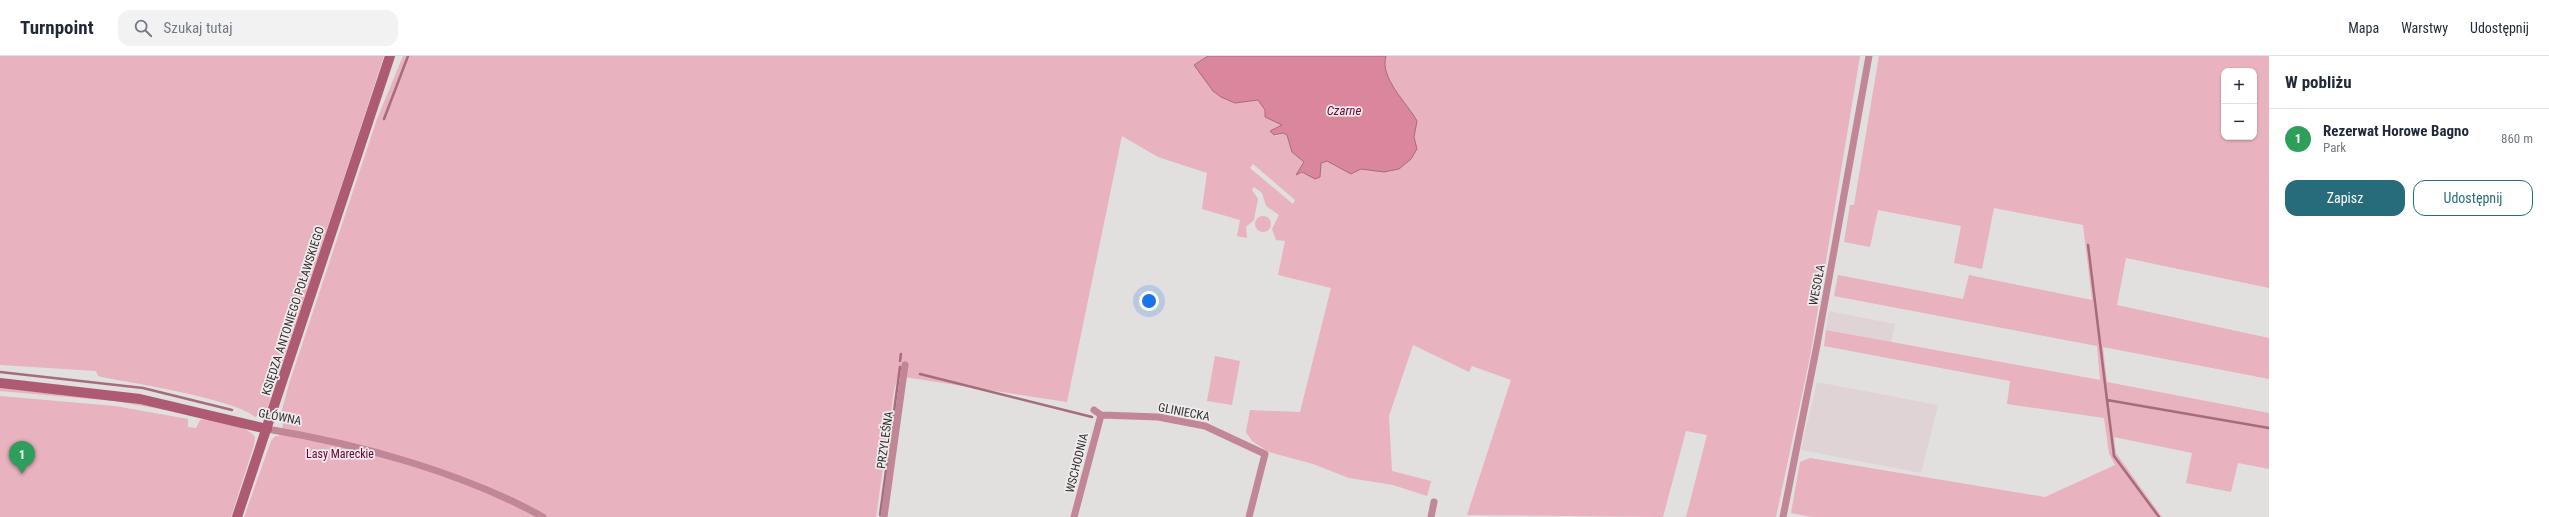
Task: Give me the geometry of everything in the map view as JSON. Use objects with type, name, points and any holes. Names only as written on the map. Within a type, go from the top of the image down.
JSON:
[{"type":"main road","name":"KSIĘDZA ANTONIEGO POŁAWSKIEGO","points":[[237,517],[373,113],[390,56]]},
{"type":"main road","name":"KSIĘDZA ANTONIEGO POŁAWSKIEGO","points":[[373,113],[397,56]]},
{"type":"main road","name":"GŁÓWNA","points":[[0,383],[140,398],[267,429]]},
{"type":"street","name":"WESOŁA","points":[[1783,517],[1817,345],[1869,56]]},
{"type":"street","name":"PRZYLEŚNA","points":[[884,517],[905,366]]},
{"type":"street","points":[[1094,410],[1101,415]]},
{"type":"street","name":"GLINIECKA","points":[[1101,415],[1158,417],[1205,426],[1265,454],[1249,517]]},
{"type":"street","name":"WSCHODNIA","points":[[1074,517],[1101,415]]},
{"type":"street","name":"GŁÓWNA","points":[[267,429],[340,442],[411,463],[503,496],[543,517]]},
{"type":"street","points":[[1430,517],[1434,502]]},
{"type":"shaded area","points":[[1829,311],[1895,324],[1891,342],[1826,330]]},
{"type":"shaded area","points":[[1817,382],[1938,405],[1921,473],[1801,450]]},
{"type":"green space","points":[[0,56],[384,56],[267,409],[255,417],[228,404],[185,393],[98,376],[96,371],[0,365]]},
{"type":"green space","name":"Lasy Mareckie","points":[[403,56],[1249,56],[1283,125],[1272,134],[1276,136],[1283,133],[1288,136],[1292,152],[1304,162],[1299,173],[1305,169],[1364,56],[1860,56],[1810,357],[1776,517],[1686,517],[1707,435],[1686,431],[1663,517],[1467,515],[1511,380],[1472,366],[1469,372],[1413,345],[1389,416],[1392,471],[1431,481],[1427,496],[1393,485],[1349,478],[1313,464],[1269,452],[1252,441],[1246,432],[1250,410],[1300,412],[1331,288],[1278,275],[1285,241],[1276,240],[1272,229],[1279,215],[1266,206],[1262,193],[1254,187],[1252,190],[1258,199],[1254,220],[1246,227],[1247,238],[1237,236],[1240,220],[1202,209],[1207,173],[1158,157],[1122,136],[1067,402],[898,376],[894,391],[876,517],[244,517],[271,441],[275,436],[279,436],[283,425],[280,417],[289,384],[377,119]],"holes":[[[1253,164],[1295,200],[1293,204],[1250,168]]]},
{"type":"green space","points":[[1879,56],[2269,56],[2269,288],[2126,258],[2117,305],[2269,338],[2269,379],[2103,347],[2107,382],[2269,413],[2269,469],[2238,463],[2231,492],[2186,483],[2192,453],[2114,437],[2116,453],[2162,517],[1812,517],[1791,513],[1800,462],[1810,458],[2045,497],[2115,465],[2109,453],[2104,418],[2007,404],[2010,381],[1824,346],[1826,330],[2100,380],[2097,346],[1834,296],[1838,275],[1963,299],[1969,275],[2092,300],[2083,225],[1994,208],[1982,269],[1954,263],[1961,226],[1878,210],[1870,247],[1844,242],[1850,205],[1854,205]]},
{"type":"green space","points":[[1260,216],[1266,216],[1271,221],[1269,230],[1266,232],[1260,232],[1255,227],[1255,221]]},
{"type":"green space","points":[[1215,356],[1240,361],[1232,405],[1207,401]]},
{"type":"green space","points":[[0,388],[130,402],[183,413],[114,401],[0,391]]},
{"type":"green space","points":[[0,396],[115,406],[188,419],[188,427],[196,428],[200,420],[206,419],[239,426],[252,433],[255,437],[254,445],[231,517],[0,517]]},
{"type":"water","name":"Czarne","points":[[1208,56],[1386,56],[1385,64],[1390,82],[1417,121],[1414,137],[1417,149],[1411,159],[1399,169],[1384,172],[1361,169],[1351,174],[1327,161],[1321,163],[1320,177],[1315,179],[1302,172],[1296,175],[1304,162],[1292,152],[1287,135],[1283,133],[1274,135],[1270,131],[1282,125],[1265,117],[1265,110],[1258,100],[1235,103],[1221,97],[1213,91],[1194,65]]},
{"type":"waterway","points":[[384,119],[408,56]]},
{"type":"waterway","points":[[2088,245],[2107,400]]},
{"type":"waterway","points":[[900,361],[901,354]]},
{"type":"waterway","points":[[880,515],[900,367]]},
{"type":"waterway","points":[[0,372],[143,388],[232,410]]},
{"type":"waterway","points":[[920,374],[1092,417]]},
{"type":"waterway","points":[[2159,517],[2114,456],[2107,400],[2269,428]]},
{"type":"place","name":"Rezerwat Horowe Bagno","points":[[22,474]]}]
